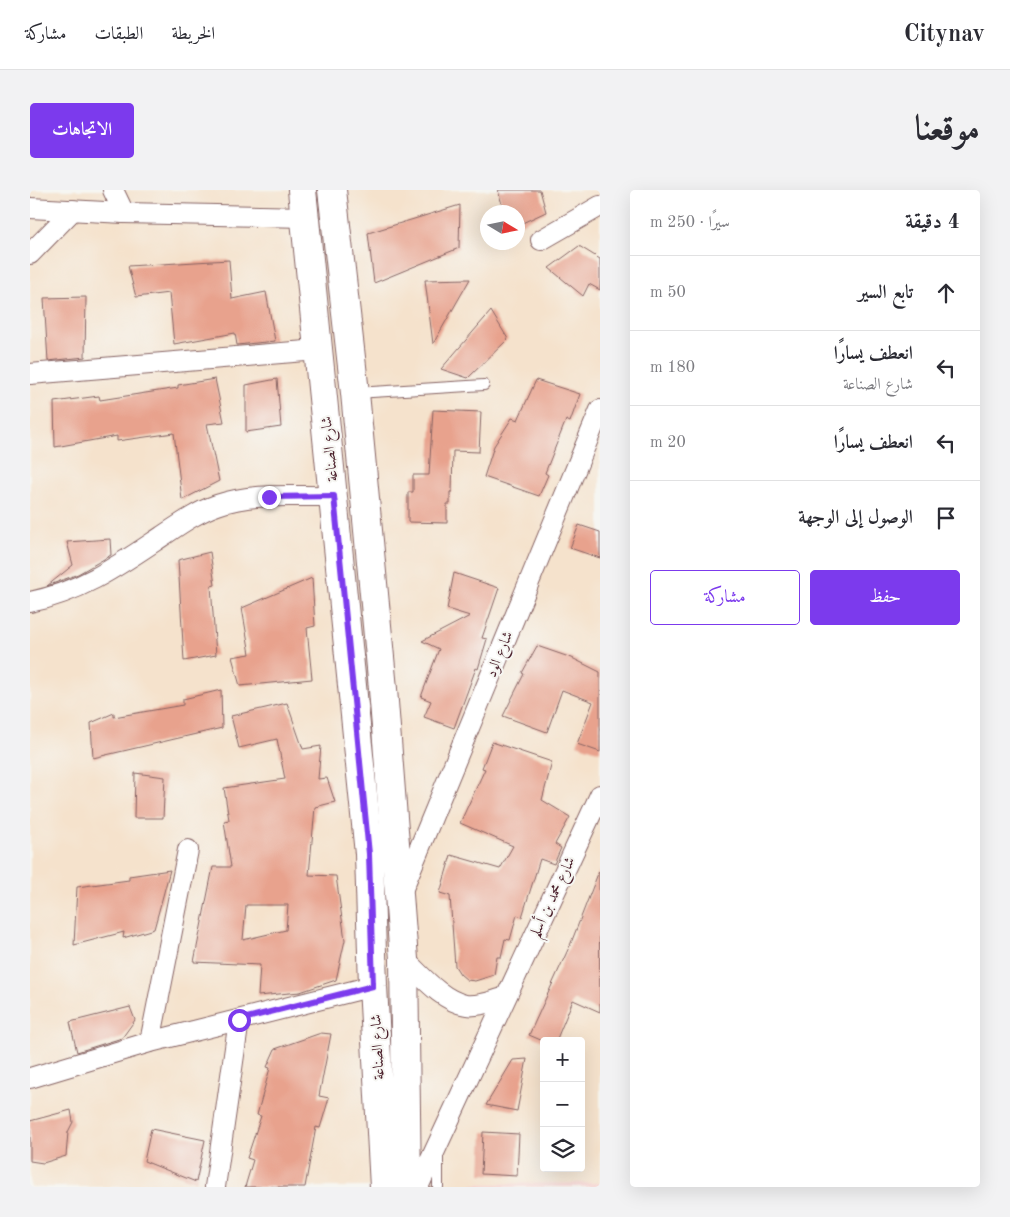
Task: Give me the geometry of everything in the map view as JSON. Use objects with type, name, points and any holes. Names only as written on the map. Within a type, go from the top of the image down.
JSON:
[{"type":"main road","name":"شارع الصناعة","points":[[302,190],[369,854],[373,986],[384,1187]]},
{"type":"main road","name":"شارع الصناعة","points":[[332,190],[355,393],[383,690],[404,959],[408,1187]]},
{"type":"street","points":[[113,190],[124,213]]},
{"type":"street","points":[[541,240],[600,206]]},
{"type":"street","points":[[30,208],[124,213],[306,218]]},
{"type":"street","points":[[30,254],[73,210]]},
{"type":"street","points":[[30,374],[318,350]]},
{"type":"street","name":"شارع الود","points":[[399,898],[600,410]]},
{"type":"street","points":[[30,602],[54,597],[107,574],[194,515],[217,504],[242,498],[334,496]]},
{"type":"street","name":"شارع محمد بن أسلم","points":[[418,1187],[504,998],[593,832],[600,795]]},
{"type":"street","points":[[150,1042],[188,850]]},
{"type":"street","points":[[404,959],[456,1002],[467,1005],[504,998]]},
{"type":"street","points":[[30,1078],[150,1042],[373,986]]},
{"type":"street","points":[[215,1187],[239,1020]]},
{"type":"lane","points":[[355,393],[484,385]]},
{"type":"lane","points":[[438,1144],[438,1187]]},
{"type":"shaded area","points":[[600,1183],[600,1187],[473,1187],[473,1184]]},
{"type":"building","points":[[498,190],[540,190],[546,212],[525,222],[525,205],[502,205]]},
{"type":"building","points":[[460,205],[459,248],[374,283],[368,233]]},
{"type":"building","points":[[579,246],[600,259],[600,290],[589,284],[583,296],[549,268]]},
{"type":"building","points":[[229,260],[232,299],[266,292],[275,341],[237,345],[235,333],[174,344],[169,293],[136,297],[128,266]]},
{"type":"building","points":[[470,279],[433,344],[425,280]]},
{"type":"building","points":[[86,297],[85,357],[48,361],[44,298]]},
{"type":"building","points":[[491,311],[508,339],[468,378],[441,369]]},
{"type":"building","points":[[215,379],[224,422],[207,424],[219,481],[182,500],[174,433],[117,441],[117,436],[55,447],[54,402],[99,396],[100,400],[178,388],[178,385]]},
{"type":"building","points":[[277,379],[281,427],[246,432],[246,385]]},
{"type":"building","points":[[536,380],[580,394],[570,422],[566,420],[545,473],[548,475],[539,496],[484,477],[494,446],[512,418],[518,420]]},
{"type":"building","points":[[433,410],[481,412],[479,452],[453,451],[452,492],[450,492],[450,504],[447,504],[447,523],[408,522],[408,492],[413,492],[413,475],[429,475]]},
{"type":"building","points":[[579,525],[600,532],[600,558],[570,548]]},
{"type":"building","points":[[110,539],[111,555],[78,574],[47,586],[73,565],[67,542]]},
{"type":"building","points":[[210,552],[215,585],[211,586],[216,655],[184,661],[178,560]]},
{"type":"building","points":[[454,573],[499,588],[482,638],[487,639],[478,669],[476,668],[454,728],[424,717],[431,701],[421,697],[439,649],[422,641],[470,616],[447,609]]},
{"type":"building","points":[[312,578],[315,626],[307,628],[312,679],[240,686],[232,657],[250,654],[242,608]]},
{"type":"building","points":[[537,646],[572,658],[600,672],[600,752],[577,744],[593,702],[562,690],[547,732],[503,716],[524,674],[522,673]]},
{"type":"building","points":[[221,690],[222,728],[93,758],[91,723],[114,713],[114,717],[183,705],[183,699]]},
{"type":"building","points":[[287,703],[303,749],[321,746],[318,779],[327,778],[335,802],[315,807],[309,875],[336,876],[345,940],[336,980],[300,992],[258,996],[260,965],[194,962],[213,867],[231,867],[224,821],[229,820],[224,788],[285,779],[277,739],[239,748],[231,716]],"holes":[[[246,905],[288,905],[286,930],[243,940]]]},
{"type":"building","points":[[492,742],[552,762],[542,800],[570,817],[555,844],[561,848],[554,864],[540,859],[522,917],[517,915],[510,940],[505,939],[501,957],[497,957],[494,975],[475,981],[467,980],[455,966],[450,896],[440,893],[451,855],[500,869],[513,846],[460,823],[485,769],[482,768]]},
{"type":"building","points":[[135,773],[165,777],[163,818],[134,818]]},
{"type":"building","points":[[170,870],[154,929],[123,938],[124,932],[74,945],[77,887],[129,880],[129,876]]},
{"type":"building","points":[[599,871],[600,1012],[573,1000],[558,1037],[540,1037],[540,1040],[529,1035],[571,943]]},
{"type":"building","points":[[130,1007],[135,1020],[122,1038],[77,1052],[70,1022]]},
{"type":"building","points":[[321,1033],[331,1034],[319,1096],[329,1098],[320,1128],[316,1127],[305,1187],[245,1187],[253,1160],[247,1158],[261,1116],[257,1115],[270,1068],[267,1067],[275,1049]]},
{"type":"building","points":[[527,1059],[517,1111],[486,1105],[513,1060]]},
{"type":"building","points":[[71,1110],[73,1122],[68,1132],[66,1156],[43,1163],[30,1161],[30,1121]]},
{"type":"building","points":[[151,1129],[205,1140],[196,1182],[144,1161]]},
{"type":"building","points":[[483,1132],[519,1134],[517,1176],[481,1174]]},
{"type":"route","points":[[239,1020],[373,986],[369,854],[334,496],[269,497]]}]
